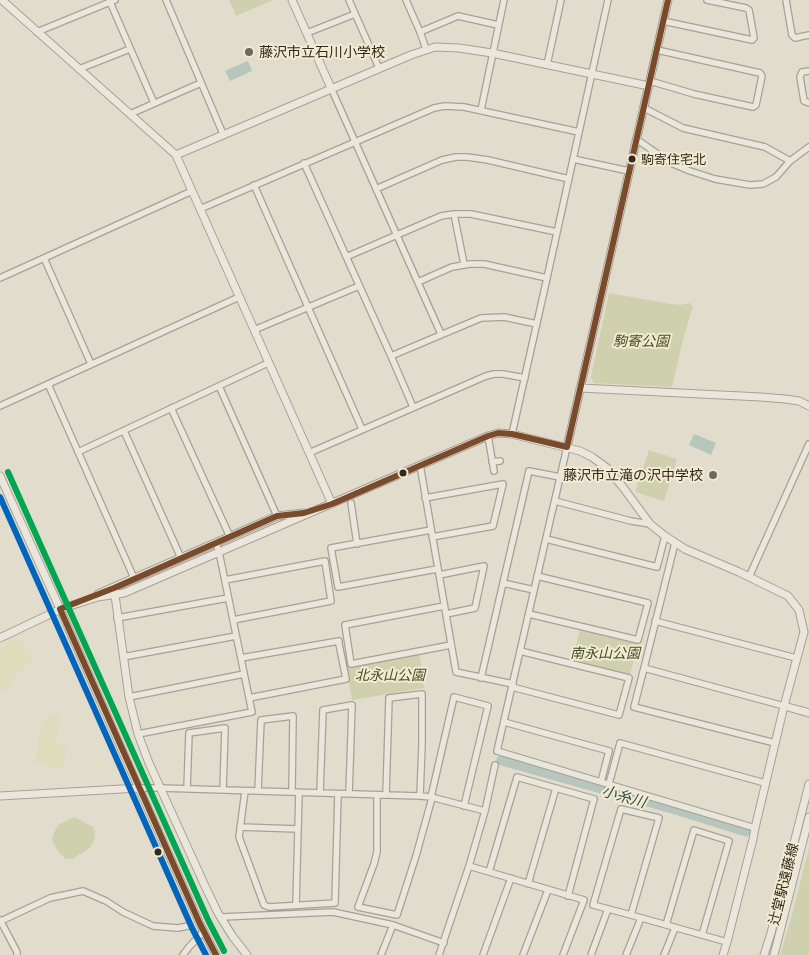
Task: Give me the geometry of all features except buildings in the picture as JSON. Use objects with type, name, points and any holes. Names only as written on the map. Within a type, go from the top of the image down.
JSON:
[{"type":"street","points":[[2,0],[176,155],[332,504]]},
{"type":"street","points":[[166,0],[223,134]]},
{"type":"street","points":[[292,0],[441,334]]},
{"type":"street","points":[[349,0],[379,68]]},
{"type":"street","points":[[406,0],[426,49]]},
{"type":"street","points":[[481,110],[504,0]]},
{"type":"street","points":[[547,65],[561,0]]},
{"type":"street","points":[[512,434],[608,0]]},
{"type":"street","points":[[668,0],[497,750],[755,828]]},
{"type":"street","points":[[663,21],[752,40],[754,38],[749,10],[707,0]]},
{"type":"street","points":[[786,0],[792,35],[796,38],[809,35]]},
{"type":"street","points":[[38,32],[113,1],[130,49],[154,103]]},
{"type":"street","points":[[307,33],[355,14]]},
{"type":"street","points":[[420,32],[458,16],[498,25]]},
{"type":"street","points":[[176,155],[331,88],[435,47],[459,48],[492,53],[592,74],[649,83],[753,107],[756,105],[762,76],[760,73],[657,50]]},
{"type":"street","points":[[79,69],[130,49]]},
{"type":"street","points":[[809,71],[802,72],[800,77],[804,101],[809,103]]},
{"type":"street","points":[[130,114],[200,83]]},
{"type":"street","points":[[200,209],[434,108],[454,106],[481,110],[579,132]]},
{"type":"street","points":[[644,108],[689,130],[765,147],[790,161]]},
{"type":"street","points":[[636,139],[671,163],[690,171],[715,179],[750,185],[763,184],[776,177],[790,161],[809,147]]},
{"type":"street","points":[[376,189],[442,160],[461,157],[477,158],[569,179]]},
{"type":"street","points":[[573,159],[628,171]]},
{"type":"street","points":[[304,164],[413,408]]},
{"type":"street","points":[[254,185],[362,429]]},
{"type":"street","points":[[0,278],[192,191]]},
{"type":"street","points":[[346,257],[442,216],[454,214],[471,214],[557,232]]},
{"type":"street","points":[[454,214],[464,264]]},
{"type":"street","points":[[44,258],[91,364]]},
{"type":"street","points":[[418,282],[452,267],[464,264],[484,264],[547,278]]},
{"type":"street","points":[[254,330],[359,286]]},
{"type":"street","points":[[0,406],[240,297]]},
{"type":"street","points":[[391,356],[481,318],[504,317],[537,324]]},
{"type":"street","points":[[78,452],[268,363]]},
{"type":"street","points":[[309,453],[486,376],[503,374],[524,378]]},
{"type":"street","points":[[48,384],[134,578]]},
{"type":"street","points":[[219,386],[277,516]]},
{"type":"street","points":[[580,388],[762,397],[792,400],[809,406]]},
{"type":"street","points":[[171,408],[230,537]]},
{"type":"street","points":[[124,431],[181,558]]},
{"type":"street","points":[[114,591],[124,593],[488,436],[512,434],[567,447],[592,457],[607,468],[650,524],[674,543],[788,596],[799,610],[804,632],[723,955]]},
{"type":"street","points":[[488,436],[494,472]]},
{"type":"street","points":[[749,577],[809,444]]},
{"type":"street","points":[[492,462],[500,461]]},
{"type":"street","points":[[420,465],[456,672],[512,685],[619,715],[629,678],[520,651]]},
{"type":"street","points":[[482,678],[529,471],[560,477]]},
{"type":"street","points":[[0,476],[139,788],[216,955]]},
{"type":"street","points":[[425,498],[503,484],[493,526],[331,548],[338,587],[484,566],[475,608],[446,614]]},
{"type":"street","points":[[554,501],[631,521],[650,524]]},
{"type":"street","points":[[351,503],[357,544]]},
{"type":"street","points":[[0,638],[60,609],[114,591],[134,578],[277,516],[304,513],[332,504]]},
{"type":"street","points":[[546,539],[657,567],[665,536]]},
{"type":"street","points":[[138,734],[252,712],[216,543]]},
{"type":"street","points":[[674,543],[634,707],[775,743]]},
{"type":"street","points":[[225,580],[325,561],[331,601],[233,620]]},
{"type":"street","points":[[529,614],[638,640],[648,603],[537,576]]},
{"type":"street","points":[[503,583],[534,590]]},
{"type":"street","points":[[114,591],[129,697],[138,734],[204,886],[233,937],[247,955]]},
{"type":"street","points":[[117,618],[228,598]]},
{"type":"street","points":[[444,606],[345,625],[351,664],[451,645]]},
{"type":"street","points":[[655,621],[796,658]]},
{"type":"street","points":[[123,657],[236,636]]},
{"type":"street","points":[[241,658],[339,641],[346,679],[249,698]]},
{"type":"street","points":[[644,668],[809,713]]},
{"type":"street","points":[[129,697],[244,674]]},
{"type":"street","points":[[386,795],[389,698],[422,694],[420,796]]},
{"type":"street","points":[[377,795],[377,852],[358,907],[397,915],[416,856],[454,697],[488,706],[464,806]]},
{"type":"street","points":[[320,793],[323,710],[352,705],[349,794]]},
{"type":"street","points":[[258,791],[261,720],[293,716],[292,792]]},
{"type":"street","points":[[504,722],[609,751],[601,782]]},
{"type":"street","points":[[187,789],[189,733],[225,728],[223,790]]},
{"type":"street","points":[[609,784],[620,743],[766,783]]},
{"type":"street","points":[[439,955],[468,866],[495,765]]},
{"type":"street","points":[[489,872],[517,777],[594,799],[568,896]]},
{"type":"street","name":"辻堂駅遠藤線","points":[[764,955],[809,784]]},
{"type":"street","points":[[0,796],[139,788],[245,790],[420,796],[484,811]]},
{"type":"street","points":[[528,884],[556,788]]},
{"type":"street","points":[[245,790],[239,837],[264,905],[269,907],[335,903],[338,794]]},
{"type":"street","points":[[296,905],[299,792]]},
{"type":"street","points":[[631,915],[659,818],[622,808],[593,905],[727,942]]},
{"type":"street","points":[[800,816],[809,818]]},
{"type":"street","name":"辻堂駅遠藤線","points":[[774,955],[809,818]]},
{"type":"street","points":[[240,828],[298,829]]},
{"type":"street","points":[[666,925],[694,830],[729,841],[702,935]]},
{"type":"street","points":[[468,866],[584,900],[563,955]]},
{"type":"street","points":[[483,955],[511,878]]},
{"type":"street","points":[[523,955],[548,890]]},
{"type":"street","points":[[17,955],[0,920],[50,898],[83,891],[153,926],[178,928],[188,926]]},
{"type":"street","points":[[591,955],[608,909]]},
{"type":"street","points":[[222,918],[333,912],[393,925],[444,943]]},
{"type":"street","points":[[626,955],[641,918]]},
{"type":"street","points":[[381,955],[393,925]]},
{"type":"street","points":[[664,955],[675,928]]},
{"type":"street","points":[[183,955],[204,932]]},
{"type":"shaded area","points":[[248,61],[252,71],[230,81],[225,71]]},
{"type":"shaded area","points":[[694,434],[716,443],[711,455],[689,445]]},
{"type":"shaded area","points":[[17,637],[35,658],[21,670],[5,691],[0,689],[0,646]]},
{"type":"shaded area","points":[[52,713],[61,715],[56,744],[67,746],[63,769],[34,763],[42,722]]},
{"type":"green space","points":[[229,0],[273,0],[236,16]]},
{"type":"green space","name":"駒寄公園","points":[[609,293],[671,304],[690,303],[693,306],[672,387],[594,383],[591,377]]},
{"type":"green space","points":[[649,450],[677,459],[664,501],[635,492]]},
{"type":"green space","name":"南永山公園","points":[[580,630],[638,644],[630,675],[572,661]]},
{"type":"green space","name":"北永山公園","points":[[419,651],[424,688],[352,700],[346,665]]},
{"type":"green space","points":[[74,817],[93,827],[95,832],[94,840],[90,848],[72,859],[66,859],[54,845],[52,837],[58,825]]},
{"type":"green space","points":[[809,848],[809,955],[780,955],[792,915]]},
{"type":"waterway","name":"小糸川","points":[[502,760],[746,831]]},
{"type":"transit line","points":[[567,447],[668,0]]},
{"type":"transit line","points":[[60,609],[114,588],[277,516],[304,513],[332,504],[488,436],[498,433],[512,434],[567,447]]},
{"type":"transit line","points":[[8,472],[208,920],[224,951]]},
{"type":"transit line","points":[[0,497],[192,928],[206,955]]},
{"type":"transit line","points":[[60,609],[200,924],[216,955]]},
{"type":"place","name":"藤沢市立石川小学校","points":[[249,52]]},
{"type":"place","name":"駒寄住宅北","points":[[632,159]]},
{"type":"place","name":"藤沢市立滝の沢中学校","points":[[713,475]]}]
